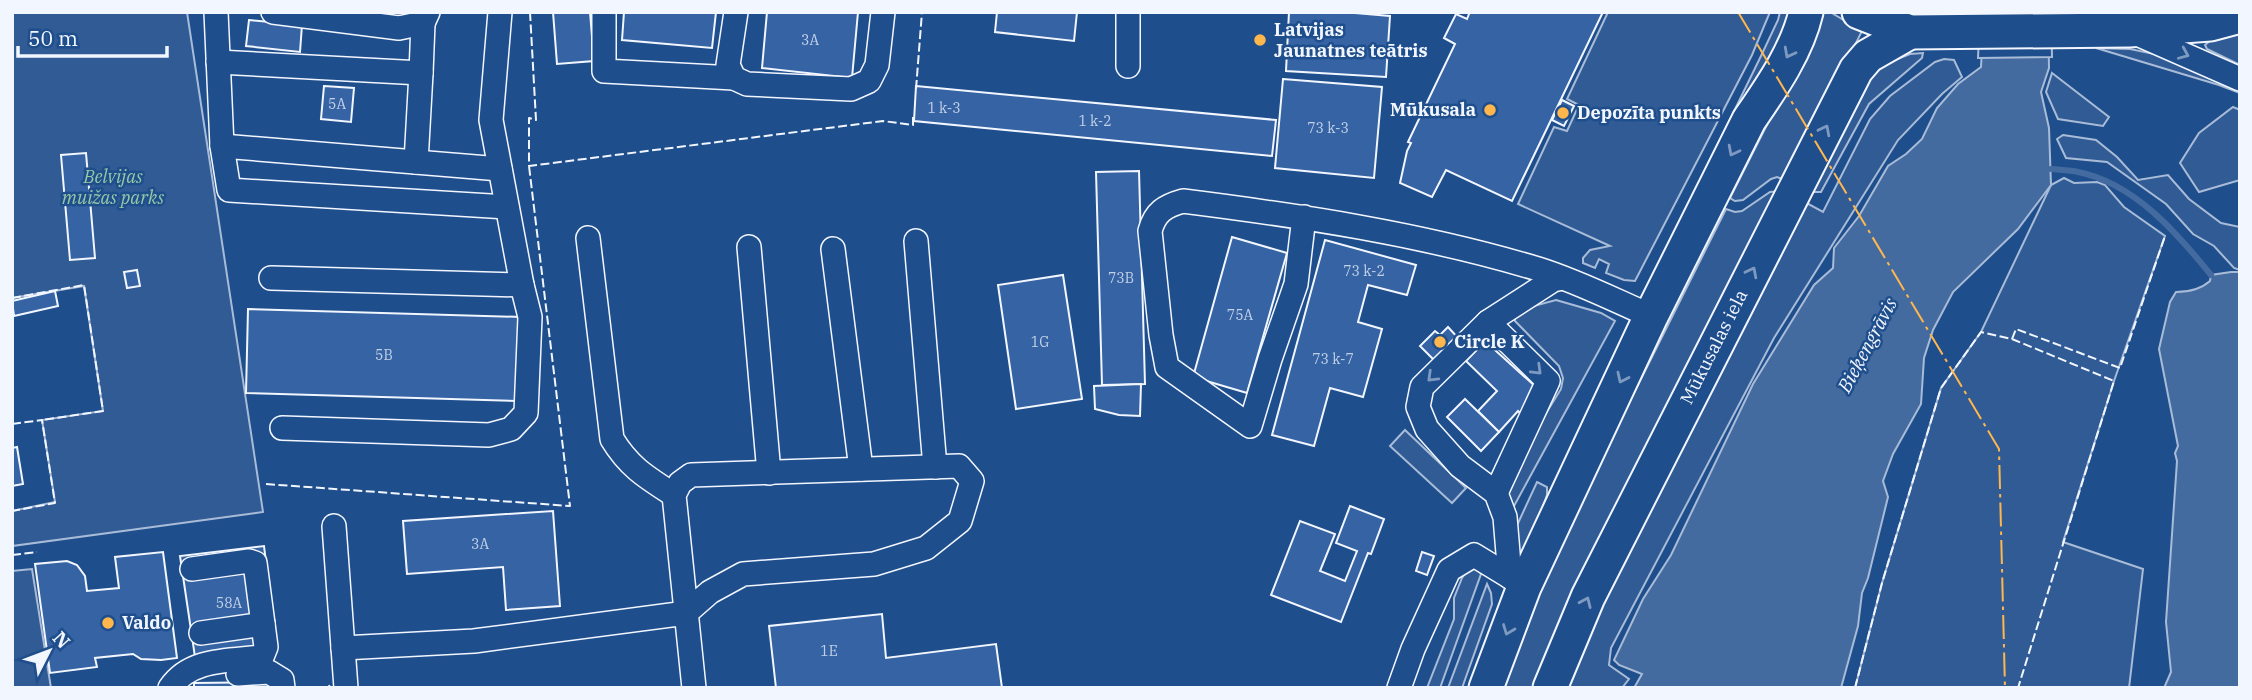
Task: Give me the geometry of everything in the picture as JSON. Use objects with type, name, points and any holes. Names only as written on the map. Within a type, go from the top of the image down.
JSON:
[{"type":"highway","points":[[1486,688],[1517,582],[1749,120],[1768,93],[1800,31],[1806,12]]},
{"type":"highway","name":"Mūkusalas iela","points":[[1859,12],[1872,20],[1910,33],[2129,30],[2210,24],[2240,16]]},
{"type":"highway","name":"Mūkusalas iela","points":[[1550,688],[1588,597],[1856,70],[1868,56],[1910,33]]},
{"type":"street","points":[[216,12],[222,146],[229,190],[507,207]]},
{"type":"street","points":[[273,12],[399,28],[426,17],[416,162]]},
{"type":"street","points":[[282,428],[489,435],[511,429],[526,413],[530,317],[491,120],[500,12]]},
{"type":"street","points":[[604,12],[604,71],[734,78],[747,84],[851,89],[869,81],[877,65],[883,12]]},
{"type":"street","points":[[734,78],[728,65],[736,12]]},
{"type":"street","points":[[1128,12],[1128,66]]},
{"type":"street","points":[[2129,30],[2240,79]]},
{"type":"street","points":[[218,62],[421,72]]},
{"type":"street","points":[[222,146],[500,169]]},
{"type":"street","points":[[1304,217],[1296,284],[1250,426],[1167,367],[1160,335],[1150,230],[1154,217],[1167,206],[1183,201],[1304,217],[1463,249],[1562,278],[1651,316]]},
{"type":"street","points":[[587,237],[612,439],[623,457],[639,473],[674,495]]},
{"type":"street","points":[[916,241],[935,467]]},
{"type":"street","points":[[749,247],[769,472]]},
{"type":"street","points":[[833,249],[861,469]]},
{"type":"street","points":[[271,278],[522,285]]},
{"type":"street","points":[[1517,582],[1504,517],[1496,493],[1460,466],[1440,446],[1427,429],[1418,407],[1422,387],[1488,322],[1553,279],[1562,278]]},
{"type":"street","points":[[1488,322],[1548,381],[1496,493]]},
{"type":"street","points":[[343,648],[474,641],[686,613],[710,592],[743,574],[874,564],[926,548],[960,521],[972,481],[959,466],[691,475],[680,483],[674,495],[686,613],[694,688]]},
{"type":"street","points":[[334,526],[346,688]]},
{"type":"street","points":[[1399,688],[1448,570],[1474,555],[1517,582]]},
{"type":"street","points":[[170,688],[185,671],[207,663],[262,657],[265,647],[255,563],[249,561],[192,569]]},
{"type":"street","points":[[201,633],[263,624]]},
{"type":"street","points":[[187,688],[197,678],[269,672],[282,680],[283,688]]},
{"type":"shaded area","name":"Belvijas muižas parks","points":[[12,12],[187,12],[263,512],[12,546],[12,511],[55,502],[42,420],[103,411],[84,286],[12,298]]},
{"type":"shaded area","points":[[1608,12],[1770,12],[1752,55],[1635,281],[1606,273],[1609,264],[1599,259],[1595,268],[1583,263],[1583,258],[1590,250],[1610,246],[1518,204],[1554,127],[1567,131],[1579,105],[1567,99]]},
{"type":"shaded area","points":[[1780,12],[1793,12],[1791,23],[1699,183],[1761,56]]},
{"type":"shaded area","points":[[1824,12],[1830,12],[1862,31],[1787,181],[1777,177],[1771,179],[1743,200],[1735,201],[1730,198]]},
{"type":"shaded area","points":[[2240,33],[2240,65],[2207,49],[2205,45],[2211,40]]},
{"type":"shaded area","points":[[2096,48],[2130,49],[2159,55],[2240,88],[2240,93],[2219,85]]},
{"type":"shaded area","points":[[1923,53],[1922,58],[1869,104],[1821,192],[1809,192],[1869,79],[1885,64],[1910,54]]},
{"type":"shaded area","points":[[1954,60],[1962,77],[1898,140],[1774,338],[1611,648],[1609,665],[1629,679],[1622,688],[1561,688],[1801,200],[1823,212],[1870,119],[1890,96],[1935,62]]},
{"type":"shaded area","points":[[2052,73],[2109,117],[2103,126],[2058,119],[2046,92]]},
{"type":"shaded area","points":[[2233,107],[2240,110],[2240,180],[2199,192],[2180,163],[2199,133]]},
{"type":"shaded area","points":[[2063,135],[2096,140],[2117,157],[2138,180],[2168,175],[2189,199],[2221,223],[2240,227],[2240,270],[2234,268],[2214,246],[2193,234],[2166,204],[2107,162],[2066,158],[2057,139]]},
{"type":"shaded area","points":[[2064,178],[2074,183],[2097,182],[2105,185],[2124,207],[2165,236],[2114,381],[2063,542],[2143,569],[2129,688],[1855,688],[1882,583],[1941,388],[1981,332],[2051,185]]},
{"type":"shaded area","points":[[1779,191],[1578,587],[1546,654],[1535,688],[1499,688],[1542,577],[1726,209],[1742,211],[1770,192]]},
{"type":"shaded area","points":[[1556,300],[1601,313],[1615,321],[1508,517],[1508,475],[1561,389],[1563,378],[1559,366],[1515,318],[1530,307]]},
{"type":"shaded area","points":[[1405,430],[1466,488],[1452,503],[1390,446]]},
{"type":"shaded area","points":[[1537,482],[1547,487],[1547,495],[1535,529],[1520,559],[1513,534]]},
{"type":"shaded area","points":[[1478,568],[1481,574],[1440,688],[1427,688],[1454,619],[1454,598],[1462,578],[1468,569]]},
{"type":"shaded area","points":[[32,569],[51,688],[12,688],[12,571]]},
{"type":"shaded area","points":[[1487,584],[1492,604],[1462,688],[1448,688]]},
{"type":"water","name":"Bieķengrāvis","points":[[1984,12],[2048,12],[2049,68],[2041,92],[2049,128],[2051,185],[2018,229],[1953,292],[1933,330],[1924,358],[1921,404],[1893,454],[1883,481],[1888,497],[1862,593],[1858,626],[1841,688],[1634,688],[1642,674],[1619,665],[1614,660],[1643,599],[1671,555],[1753,384],[1814,285],[1833,268],[1834,248],[1859,216],[1888,166],[1922,139],[1937,108],[1958,84],[1981,67]]},
{"type":"water","points":[[2240,272],[2240,688],[2164,688],[2171,672],[2166,622],[2177,461],[2175,453],[2178,446],[2159,349],[2170,302],[2176,292],[2203,286],[2210,281],[2211,275]]},
{"type":"pier","points":[[1980,12],[2051,12],[2052,57],[1978,58]]},
{"type":"building","points":[[553,12],[590,12],[594,61],[557,64]]},
{"type":"building","points":[[624,12],[716,12],[712,48],[622,40]]},
{"type":"building","points":[[767,12],[858,12],[852,78],[762,68]]},
{"type":"building","points":[[997,12],[1077,12],[1074,41],[995,32]]},
{"type":"building","points":[[1289,12],[1343,12],[1390,16],[1386,77],[1286,71]]},
{"type":"building","name":"Mūkusala","points":[[1466,12],[1603,12],[1512,201],[1446,170],[1432,197],[1400,183],[1411,143],[1408,142],[1455,44],[1444,38],[1456,14],[1467,19],[1469,14]]},
{"type":"building","points":[[249,20],[302,25],[300,52],[246,46]]},
{"type":"building","points":[[1283,79],[1382,87],[1374,178],[1275,168]]},
{"type":"building","points":[[324,86],[354,88],[351,122],[321,119]]},
{"type":"building","points":[[916,86],[1276,120],[1272,156],[914,121]]},
{"type":"building","name":"Depozīta punkts","points":[[1562,100],[1574,106],[1564,126],[1552,120]]},
{"type":"building","points":[[86,153],[95,258],[70,260],[61,155]]},
{"type":"building","points":[[1139,171],[1145,384],[1102,385],[1096,172]]},
{"type":"building","points":[[1232,237],[1287,253],[1247,393],[1193,377]]},
{"type":"building","points":[[1325,240],[1416,265],[1407,295],[1368,285],[1358,322],[1382,329],[1363,397],[1330,388],[1314,446],[1272,435]]},
{"type":"building","points":[[137,270],[140,286],[127,288],[124,272]]},
{"type":"building","points":[[1063,275],[1082,399],[1016,409],[998,285]]},
{"type":"building","points":[[55,291],[58,306],[14,316],[12,301]]},
{"type":"building","points":[[248,309],[521,317],[519,401],[246,393]]},
{"type":"building","name":"Circle K","points":[[1448,327],[1459,339],[1436,362],[1420,346],[1435,331],[1440,335]]},
{"type":"building","points":[[1485,341],[1547,397],[1526,419],[1518,411],[1499,432],[1478,411],[1497,391],[1466,361]]},
{"type":"building","points":[[1141,384],[1140,416],[1119,415],[1095,409],[1094,386]]},
{"type":"building","name":"Circle K","points":[[1465,399],[1499,432],[1481,451],[1447,417]]},
{"type":"building","points":[[17,447],[23,484],[12,486],[12,448]]},
{"type":"building","points":[[1350,506],[1384,519],[1341,622],[1271,595],[1300,521],[1335,534],[1320,571],[1345,581],[1357,551],[1336,543]]},
{"type":"building","points":[[553,511],[560,606],[506,610],[503,567],[407,574],[403,521]]},
{"type":"building","points":[[264,546],[277,651],[195,657],[180,556]]},
{"type":"building","name":"Valdo","points":[[163,552],[177,658],[141,659],[133,654],[95,658],[97,667],[50,673],[35,564],[67,561],[77,565],[85,576],[87,591],[119,588],[115,557]]},
{"type":"building","points":[[1422,552],[1434,556],[1427,575],[1416,571]]},
{"type":"building","points":[[882,614],[886,658],[996,644],[1002,688],[776,688],[769,626]]},
{"type":"building","points":[[277,682],[277,688],[194,688],[194,683]]},
{"type":"waterway","points":[[2051,169],[2075,171],[2098,178],[2136,198],[2169,227],[2211,275]]},
{"type":"fence","points":[[530,12],[536,120],[529,118],[529,166],[883,121],[913,125],[913,117]]},
{"type":"fence","points":[[916,89],[922,12]]},
{"type":"fence","points":[[266,484],[570,506],[529,166]]},
{"type":"fence","points":[[2012,339],[2016,329],[2120,368],[2165,236]]},
{"type":"fence","points":[[12,298],[84,285],[103,411],[42,420]]},
{"type":"fence","points":[[1855,688],[1882,583],[1941,388],[1981,332],[2012,339],[2114,381],[2018,688]]},
{"type":"fence","points":[[12,424],[42,420],[55,503],[12,511]]},
{"type":"fence","points":[[12,555],[37,552]]},
{"type":"power","points":[[1738,12],[1999,449],[2005,688]]},
{"type":"place","name":"Latvijas Jaunatnes teātris","points":[[1260,40]]},
{"type":"place","name":"Mūkusala","points":[[1490,110]]},
{"type":"place","name":"Depozīta punkts","points":[[1563,113]]},
{"type":"place","name":"Circle K","points":[[1440,342]]},
{"type":"place","name":"Valdo","points":[[108,623]]}]
